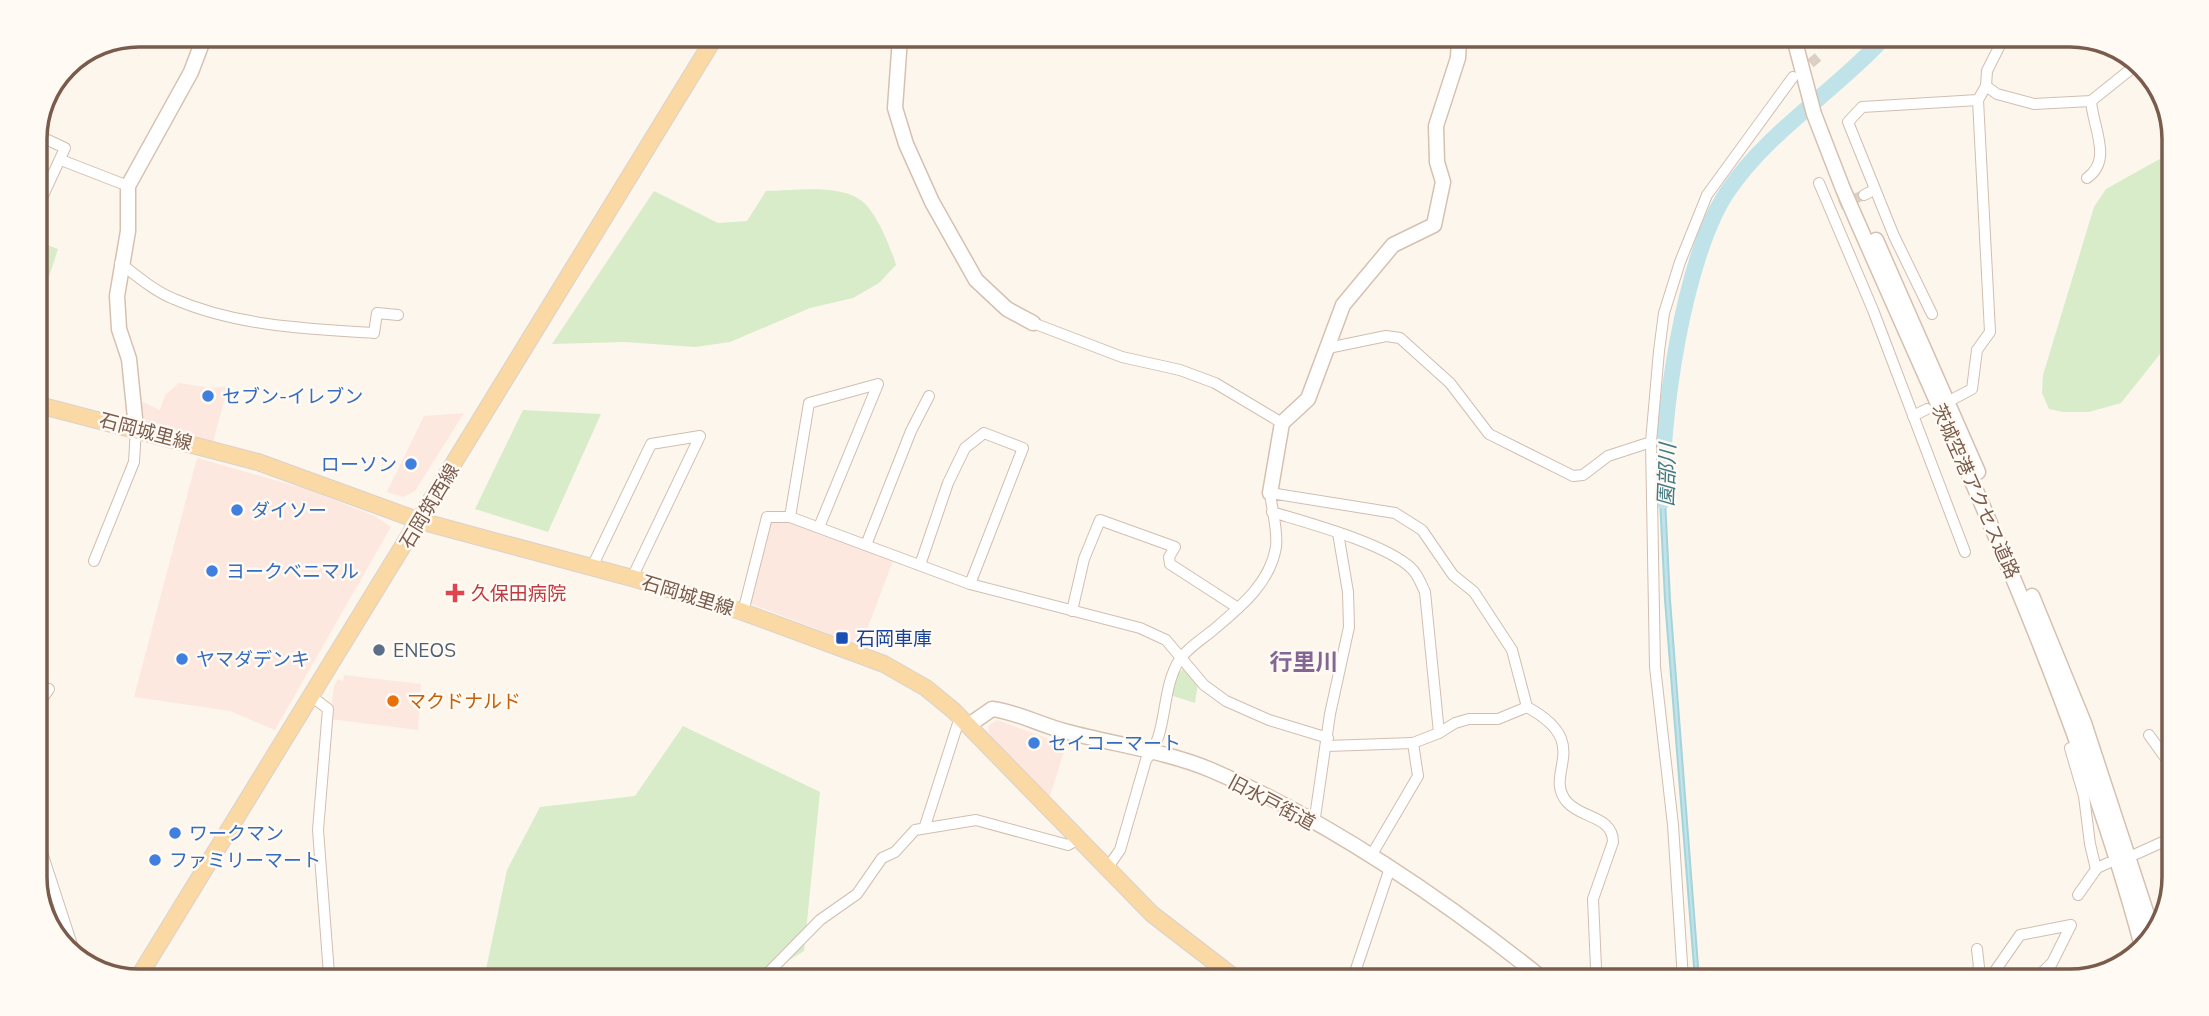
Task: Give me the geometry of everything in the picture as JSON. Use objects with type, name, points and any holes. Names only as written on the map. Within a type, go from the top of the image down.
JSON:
[{"type":"main road","name":"石岡筑西線","points":[[143,969],[709,47]]},
{"type":"main road","name":"石岡城里線","points":[[47,407],[258,462],[420,521],[632,578],[743,612],[884,664],[926,688],[965,721],[1106,870],[1172,933],[1222,969]]},
{"type":"street","points":[[94,561],[134,462],[136,428],[129,359],[118,318],[117,296],[120,263],[128,231],[128,186],[191,72],[200,47]]},
{"type":"street","points":[[899,47],[895,108],[905,144],[932,202],[976,279],[1007,309],[1033,323],[1122,357],[1180,370],[1215,383],[1282,423]]},
{"type":"street","points":[[1106,870],[1120,850],[1146,760],[1152,753],[1173,672],[1181,657],[1255,593],[1269,568],[1276,546],[1270,493],[1282,423],[1308,400],[1343,305],[1393,245],[1434,225],[1443,182],[1437,162],[1436,126],[1458,58],[1459,47]]},
{"type":"street","name":"茨城空港アクセス道路","points":[[1796,47],[1803,78],[2059,659],[2113,808],[2150,922]]},
{"type":"street","name":"茨城空港アクセス道路","points":[[1803,78],[1805,47]]},
{"type":"street","points":[[1955,398],[1972,389],[1977,350],[1990,332],[1978,100],[1986,86],[1987,71],[1999,47]]},
{"type":"street","points":[[1986,86],[1997,94],[2034,104],[2091,101],[2130,70]]},
{"type":"street","points":[[1682,969],[1673,825],[1655,667],[1651,442],[1664,313],[1679,262],[1717,178],[1803,78]]},
{"type":"street","points":[[1932,314],[1869,192],[1848,122],[1862,107],[1978,100]]},
{"type":"street","points":[[2087,178],[2096,172],[2102,162],[2091,101]]},
{"type":"street","name":"茨城空港アクセス道路","points":[[1818,110],[1848,201],[2049,662],[2103,811],[2139,937]]},
{"type":"street","points":[[47,140],[65,148],[47,189]]},
{"type":"street","points":[[61,160],[128,186]]},
{"type":"street","points":[[1819,183],[1835,207],[1965,552]]},
{"type":"street","points":[[120,263],[171,298],[237,318],[322,332],[374,333],[377,313],[398,315]]},
{"type":"street","points":[[1328,348],[1386,336],[1400,338],[1450,383],[1489,434],[1573,476],[1583,475],[1608,456],[1651,442]]},
{"type":"street","points":[[790,517],[809,403],[878,384],[819,527]]},
{"type":"street","points":[[866,545],[929,396]]},
{"type":"street","points":[[1913,416],[1927,409]]},
{"type":"street","points":[[920,565],[948,484],[965,448],[984,433],[1023,448],[970,584]]},
{"type":"street","points":[[592,567],[651,444],[700,436],[632,578]]},
{"type":"street","points":[[1270,493],[1395,513],[1422,530],[1453,575],[1474,592],[1512,650],[1527,707],[1554,722],[1565,748],[1560,788],[1565,800],[1577,811],[1607,824],[1613,833],[1613,842],[1593,899],[1596,969]]},
{"type":"street","points":[[1272,512],[1338,533],[1394,557],[1416,574],[1424,592],[1439,733]]},
{"type":"street","points":[[743,612],[767,517],[790,517],[970,584],[1143,630],[1166,639],[1204,685],[1226,701],[1328,742],[1401,746],[1439,733],[1455,723],[1469,719],[1498,719],[1527,707]]},
{"type":"street","points":[[1072,611],[1084,559],[1100,520],[1175,547],[1169,557],[1170,564],[1238,608]]},
{"type":"street","points":[[1314,824],[1330,714],[1349,627],[1348,592],[1338,533]]},
{"type":"street","points":[[311,696],[328,709],[318,831],[329,969]]},
{"type":"street","name":"旧水戸街道","points":[[965,721],[992,709],[1006,710],[1059,730],[1210,769],[1371,856],[1529,969]]},
{"type":"street","points":[[925,827],[965,721]]},
{"type":"street","points":[[2149,735],[2162,752]]},
{"type":"street","points":[[1371,856],[1418,776],[1413,743]]},
{"type":"street","points":[[2070,748],[2084,796],[2096,869]]},
{"type":"street","points":[[772,969],[820,920],[857,894],[882,858],[895,852],[915,830],[976,820],[1068,845],[1077,840]]},
{"type":"street","points":[[2136,854],[2162,842]]},
{"type":"street","points":[[2078,895],[2096,869],[2108,863]]},
{"type":"street","points":[[47,868],[69,937]]},
{"type":"street","points":[[1356,969],[1390,868]]},
{"type":"street","points":[[1996,969],[2020,935],[2071,925],[2052,963],[2046,969]]},
{"type":"street","points":[[1978,949],[1978,969]]},
{"type":"shaded area","points":[[179,383],[211,388],[228,386],[212,446],[139,426],[141,401],[160,410],[165,395]]},
{"type":"shaded area","points":[[464,413],[415,491],[403,497],[387,492],[424,416]]},
{"type":"shaded area","points":[[197,458],[306,489],[375,516],[391,527],[275,730],[230,711],[134,697]]},
{"type":"shaded area","points":[[770,519],[790,522],[894,558],[861,646],[749,603]]},
{"type":"shaded area","points":[[344,675],[421,684],[418,730],[330,719],[334,686],[338,679],[343,681]]},
{"type":"shaded area","name":"セイコーマート","points":[[997,720],[1066,745],[1049,799],[990,737],[988,726]]},
{"type":"green space","points":[[2162,158],[2162,352],[2121,403],[2089,412],[2049,409],[2042,393],[2043,375],[2094,207],[2106,189]]},
{"type":"green space","points":[[814,189],[849,194],[859,199],[871,211],[896,265],[879,283],[853,298],[810,308],[730,342],[695,347],[625,342],[552,344],[654,191],[718,223],[747,221],[766,191]]},
{"type":"green space","points":[[47,245],[58,249],[47,282]]},
{"type":"green space","points":[[523,410],[601,414],[548,532],[475,509]]},
{"type":"green space","points":[[1185,667],[1198,683],[1195,703],[1170,695],[1175,677]]},
{"type":"green space","points":[[683,726],[820,792],[804,951],[774,969],[486,969],[507,870],[540,807],[635,796]]},
{"type":"water","points":[[1659,479],[1664,479],[1670,600],[1698,969],[1694,969],[1665,600]]},
{"type":"waterway","name":"園部川","points":[[1663,501],[1665,429],[1670,386],[1687,297],[1712,220],[1728,191],[1762,150],[1875,47]]},
{"type":"tunnel","points":[[1799,73],[1818,57]]},
{"type":"tunnel","points":[[1840,205],[1864,195]]},
{"type":"place","name":"セブン-イレブン","points":[[208,396]]},
{"type":"place","name":"ローソン","points":[[411,464]]},
{"type":"place","name":"ダイソー","points":[[237,510]]},
{"type":"place","name":"ヨークベニマル","points":[[212,571]]},
{"type":"place","name":"久保田病院","points":[[455,593]]},
{"type":"place","name":"石岡車庫","points":[[842,638]]},
{"type":"place","name":"ENEOS","points":[[379,650]]},
{"type":"place","name":"ヤマダデンキ","points":[[182,659]]},
{"type":"place","name":"マクドナルド","points":[[393,701]]},
{"type":"place","name":"セイコーマート","points":[[1034,743]]},
{"type":"place","name":"ワークマン","points":[[175,833]]},
{"type":"place","name":"ファミリーマート","points":[[155,860]]},
{"type":"district","name":"行里川","points":[[1304,661]]}]
